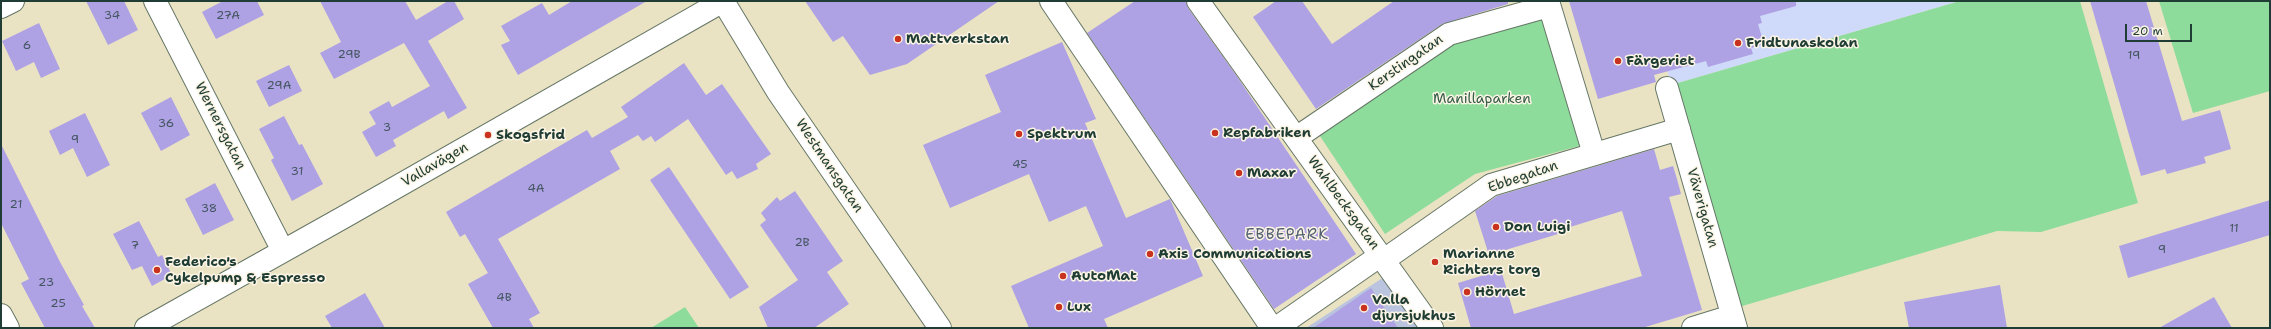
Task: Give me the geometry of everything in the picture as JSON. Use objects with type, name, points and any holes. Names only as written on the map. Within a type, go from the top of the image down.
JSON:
[{"type":"street","points":[[1,7],[13,1]]},
{"type":"street","name":"Wernersgatan","points":[[155,1],[283,251]]},
{"type":"street","name":"Vallavägen","points":[[146,328],[723,1]]},
{"type":"street","name":"Westmansgatan","points":[[723,1],[778,92],[940,328]]},
{"type":"street","points":[[1051,1],[1272,328]]},
{"type":"street","name":"Wahlbecksgatan","points":[[1198,1],[1432,328]]},
{"type":"street","name":"Kerstingatan","points":[[1296,138],[1449,34],[1548,3],[1594,154]]},
{"type":"street","name":"Väverigatan","points":[[1667,88],[1734,322]]},
{"type":"street","name":"Ebbegatan","points":[[1276,328],[1491,185],[1678,129]]},
{"type":"street","points":[[1,315],[8,328]]},
{"type":"street","points":[[1692,328],[1734,322]]},
{"type":"shaded area","name":"Fridtunaskolan","points":[[1649,1],[1960,1],[1671,85]]},
{"type":"shaded area","points":[[1384,277],[1418,328],[1306,328]]},
{"type":"green space","points":[[1960,1],[2080,1],[2138,203],[2041,232],[1997,231],[1739,307],[1671,85]]},
{"type":"green space","points":[[2159,1],[2270,1],[2270,91],[2193,113]]},
{"type":"green space","name":"Manillaparken","points":[[1542,8],[1583,145],[1475,174],[1385,234],[1314,127],[1449,34]]},
{"type":"green space","points":[[685,307],[699,328],[651,328]]},
{"type":"building","points":[[86,1],[124,1],[138,30],[108,45]]},
{"type":"building","points":[[223,1],[257,1],[264,15],[216,39],[202,12]]},
{"type":"building","points":[[320,1],[405,1],[416,20],[448,1],[454,1],[464,19],[428,41],[467,108],[448,119],[444,111],[393,140],[396,146],[376,157],[362,132],[376,124],[369,112],[389,101],[392,107],[430,86],[404,43],[334,79],[320,53],[341,42]]},
{"type":"building","points":[[572,1],[647,1],[518,75],[501,45],[510,41],[501,26],[542,3],[549,15]]},
{"type":"building","name":"Mattverkstan","points":[[805,1],[999,1],[907,64],[870,75],[843,36],[833,42]]},
{"type":"building","name":"Repfabriken","points":[[1135,1],[1186,1],[1188,8],[1236,75],[1356,254],[1274,309],[1087,33]]},
{"type":"building","points":[[1276,1],[1302,1],[1332,44],[1394,1],[1508,1],[1508,4],[1442,24],[1316,109],[1253,17]]},
{"type":"building","points":[[1569,1],[1796,1],[1796,6],[1760,16],[1762,23],[1758,24],[1764,44],[1751,48],[1753,54],[1708,67],[1706,61],[1654,75],[1656,82],[1598,99]]},
{"type":"building","points":[[2090,1],[2146,1],[2182,121],[2220,110],[2231,149],[2204,157],[2206,163],[2167,174],[2165,169],[2141,176]]},
{"type":"building","points":[[39,23],[60,69],[41,78],[34,62],[16,71],[2,41]]},
{"type":"building","points":[[1062,42],[1096,119],[1085,123],[1126,218],[1170,199],[1203,276],[1104,319],[1108,328],[1029,328],[1011,286],[1103,246],[1086,206],[1049,222],[1029,174],[950,208],[923,145],[1001,112],[985,75]]},
{"type":"building","points":[[684,63],[706,95],[722,84],[771,154],[756,164],[758,169],[737,179],[732,171],[726,175],[688,119],[655,142],[651,136],[643,141],[638,135],[610,151],[620,169],[498,239],[540,313],[529,319],[534,328],[493,328],[468,284],[488,273],[465,234],[460,237],[446,212],[587,130],[592,138],[628,117],[621,107]]},
{"type":"building","points":[[289,65],[302,91],[269,107],[256,81]]},
{"type":"building","points":[[171,97],[190,135],[161,151],[141,113]]},
{"type":"building","points":[[85,113],[110,165],[87,177],[73,148],[60,155],[49,131]]},
{"type":"building","points":[[284,116],[299,145],[302,144],[323,184],[292,201],[271,160],[274,158],[259,129]]},
{"type":"building","points":[[1,144],[60,262],[84,305],[82,306],[95,328],[45,328],[21,283],[29,279],[1,223]]},
{"type":"building","points":[[1654,149],[1660,170],[1673,166],[1677,179],[1681,194],[1669,197],[1702,310],[1642,328],[1471,328],[1458,283],[1501,270],[1514,314],[1642,276],[1622,211],[1557,231],[1558,234],[1489,255],[1475,211],[1497,196]]},
{"type":"building","points":[[669,167],[749,287],[730,299],[650,180]]},
{"type":"building","points":[[215,183],[234,220],[203,235],[185,199]]},
{"type":"building","points":[[795,191],[843,261],[827,272],[849,304],[814,328],[768,328],[759,307],[798,280],[760,225],[766,220],[761,213],[777,197],[780,201]]},
{"type":"building","points":[[2270,200],[2270,235],[2128,278],[2119,246]]},
{"type":"building","points":[[139,221],[158,257],[162,255],[172,275],[152,286],[142,266],[132,270],[113,234]]},
{"type":"building","points":[[2000,285],[2007,328],[1909,328],[1904,302]]},
{"type":"building","name":"Valla djursjukhus","points":[[1371,288],[1398,328],[1313,328]]},
{"type":"building","points":[[365,293],[385,328],[332,328],[325,316]]},
{"type":"building","points":[[2214,297],[2232,328],[2159,328]]},
{"type":"place","name":"Mattverkstan","points":[[898,39]]},
{"type":"place","name":"Fridtunaskolan","points":[[1738,43]]},
{"type":"place","name":"Färgeriet","points":[[1618,61]]},
{"type":"place","name":"Repfabriken","points":[[1215,133]]},
{"type":"place","name":"Spektrum","points":[[1019,134]]},
{"type":"place","name":"Skogsfrid","points":[[488,135]]},
{"type":"place","name":"Maxar","points":[[1239,173]]},
{"type":"place","name":"Don Luigi","points":[[1496,227]]},
{"type":"place","name":"Axis Communications","points":[[1150,254]]},
{"type":"place","name":"Marianne Richters torg","points":[[1435,262]]},
{"type":"place","name":"Federico's Cykelpump & Espresso","points":[[157,270]]},
{"type":"place","name":"AutoMat","points":[[1063,276]]},
{"type":"place","name":"Hörnet","points":[[1467,292]]},
{"type":"place","name":"Lux","points":[[1059,307]]},
{"type":"place","name":"Valla djursjukhus","points":[[1364,308]]},
{"type":"district","name":"EBBEPARK","points":[[1287,235]]}]
